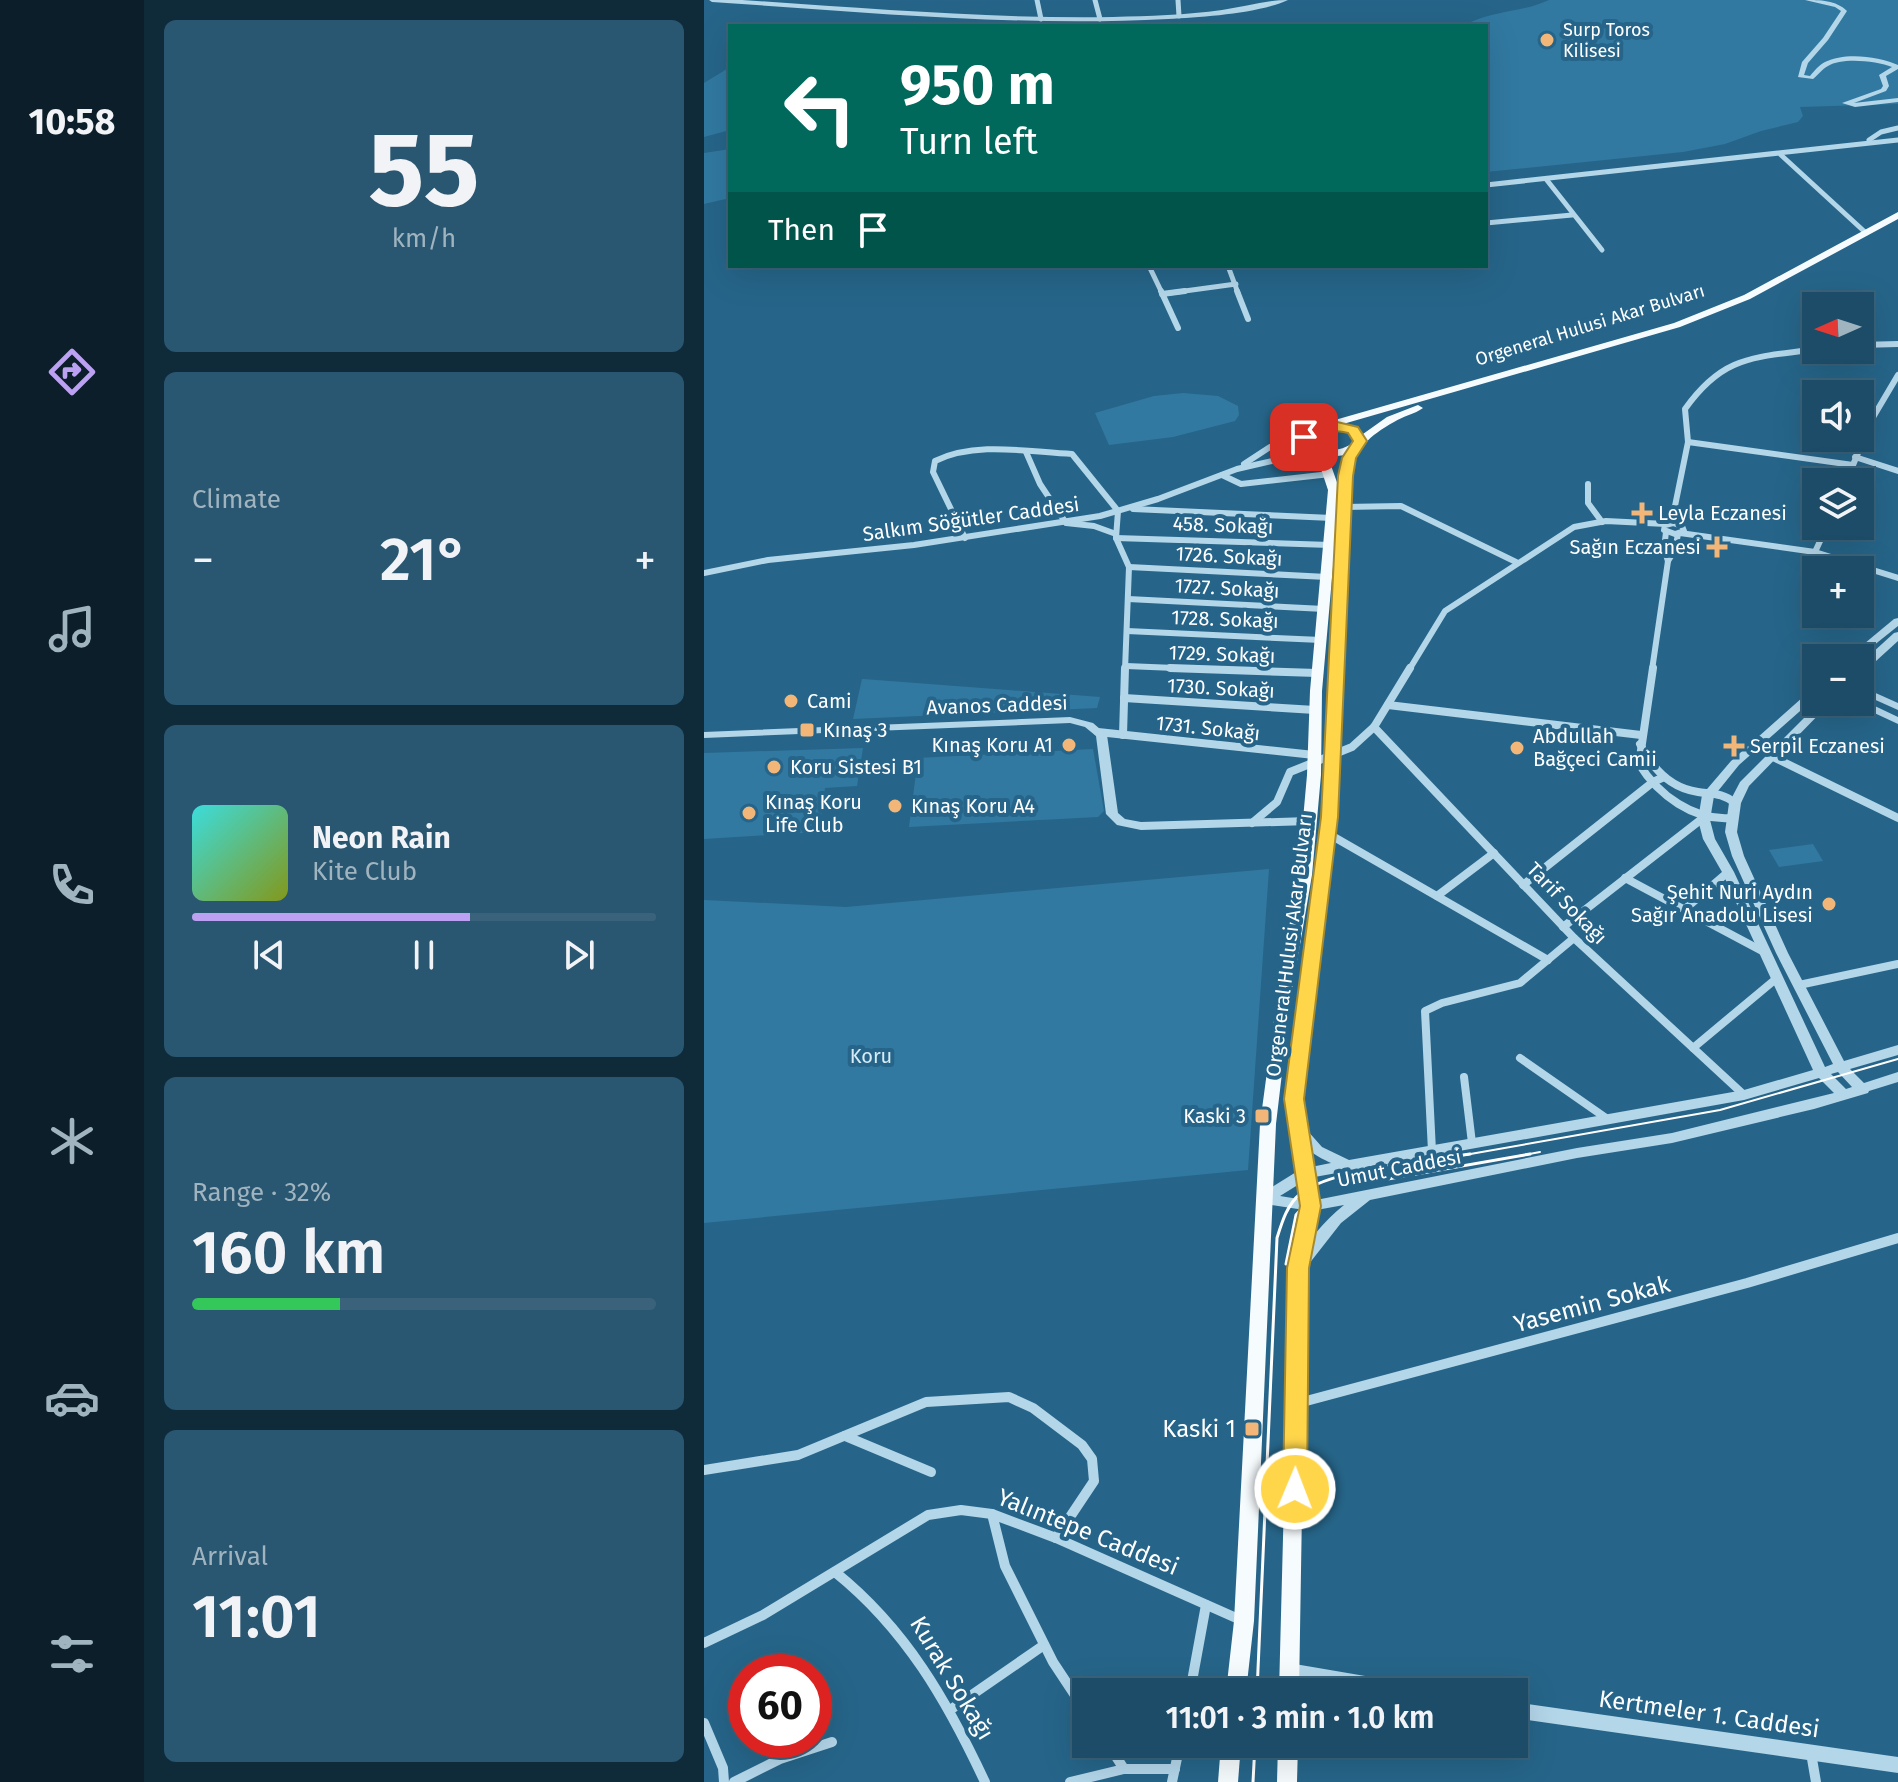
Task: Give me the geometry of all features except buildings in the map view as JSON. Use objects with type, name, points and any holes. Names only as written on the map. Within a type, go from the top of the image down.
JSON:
[{"type":"main road","name":"Orgeneral Hulusi Akar Bulvarı","points":[[1289,1678],[1298,1268],[1311,1206],[1294,1099],[1327,833],[1333,755],[1338,513],[1330,474],[1319,452],[1304,442],[1307,433],[1677,325],[1747,297],[1898,215]]},
{"type":"main road","name":"Orgeneral Hulusi Akar Bulvarı","points":[[1238,1678],[1244,1621],[1268,1124],[1284,997],[1305,875],[1317,673],[1330,545],[1349,458],[1359,443],[1385,423],[1410,410],[1687,331],[1762,299],[1898,225]]},
{"type":"main road","points":[[1319,452],[1343,453],[1359,443],[1358,434],[1347,428],[1325,426]]},
{"type":"main road","points":[[1228,1782],[1230,1758]]},
{"type":"main road","points":[[1287,1782],[1288,1758]]},
{"type":"street","points":[[712,0],[1041,19],[1179,16],[1244,9],[1285,0]]},
{"type":"street","points":[[1037,0],[1041,19]]},
{"type":"street","points":[[1095,0],[1100,19]]},
{"type":"street","points":[[1178,0],[1179,16]]},
{"type":"street","points":[[1808,0],[1834,4],[1845,10],[1826,39],[1805,62],[1800,76],[1811,78],[1826,64],[1836,61],[1886,61],[1897,67],[1882,75],[1886,86],[1884,90],[1846,102],[1855,105],[1898,100]]},
{"type":"street","points":[[1865,143],[1881,132],[1898,128]]},
{"type":"street","points":[[1488,185],[1898,140]]},
{"type":"street","points":[[1781,155],[1866,233]]},
{"type":"street","points":[[1546,179],[1602,250]]},
{"type":"street","points":[[1488,223],[1572,215]]},
{"type":"street","points":[[1150,268],[1178,328]]},
{"type":"street","points":[[1229,268],[1248,319]]},
{"type":"street","points":[[1162,294],[1236,284]]},
{"type":"street","points":[[1874,345],[1898,344]]},
{"type":"street","points":[[1731,818],[1703,818],[1653,782],[1639,764],[1668,561],[1681,530],[1675,506],[1688,442],[1685,409],[1699,389],[1738,360],[1802,351]]},
{"type":"street","points":[[1851,468],[1872,419],[1898,375]]},
{"type":"street","name":"Salkım Söğütler Caddesi","points":[[1237,469],[1270,447],[1307,433]]},
{"type":"street","points":[[1688,442],[1854,461],[1898,471]]},
{"type":"street","points":[[965,538],[935,480],[932,469],[935,461],[947,454],[969,452],[1072,454],[1122,510],[1338,513],[1401,506],[1516,562]]},
{"type":"street","points":[[1026,452],[1040,484],[1066,523]]},
{"type":"street","name":"Salkım Söğütler Caddesi","points":[[704,573],[783,558],[965,538],[1066,523],[1122,510],[1237,469],[1319,452]]},
{"type":"street","points":[[1222,475],[1241,484],[1330,474]]},
{"type":"street","points":[[1588,484],[1588,503],[1602,522]]},
{"type":"street","points":[[1668,561],[1664,549],[1666,528],[1675,506]]},
{"type":"street","points":[[1122,510],[1116,536],[1129,567],[1123,735]]},
{"type":"street","points":[[1252,823],[1284,796],[1290,772],[1314,758],[1333,755],[1352,747],[1374,727],[1445,611],[1574,527],[1602,522],[1681,530],[1815,552],[1898,578]]},
{"type":"street","name":"458. Sokağı","points":[[1066,523],[1094,526],[1116,536],[1330,545]]},
{"type":"street","points":[[1815,552],[1821,540]]},
{"type":"street","name":"1726. Sokağı","points":[[1129,567],[1327,577]]},
{"type":"street","name":"1727. Sokağı","points":[[1128,599],[1324,609]]},
{"type":"street","points":[[1869,644],[1898,621]]},
{"type":"street","name":"1728. Sokağı","points":[[1127,631],[1321,640]]},
{"type":"street","points":[[1874,657],[1898,635]]},
{"type":"street","name":"1729. Sokağı","points":[[1126,666],[1317,673]]},
{"type":"street","points":[[1874,696],[1898,707]]},
{"type":"street","name":"1730. Sokağı","points":[[1124,698],[1315,710]]},
{"type":"street","points":[[1802,703],[1735,763],[1710,792],[1703,818],[1709,839],[1728,872],[1821,1072],[1844,1095]]},
{"type":"street","points":[[1388,705],[1641,740]]},
{"type":"street","points":[[1874,709],[1898,721]]},
{"type":"street","points":[[1812,716],[1751,775],[1735,803],[1731,818],[1732,840],[1841,1067],[1863,1090]]},
{"type":"street","name":"Avanos Caddesi","points":[[704,735],[1063,719],[1084,723],[1098,732]]},
{"type":"street","name":"Tarif Sokağı","points":[[1374,727],[1574,938],[1744,1095]]},
{"type":"street","points":[[1098,732],[1105,747],[1112,814],[1117,819],[1141,826],[1309,821]]},
{"type":"street","name":"1731. Sokağı","points":[[1098,732],[1314,758]]},
{"type":"street","points":[[1641,740],[1648,759],[1664,777],[1686,790],[1724,795],[1735,803]]},
{"type":"street","points":[[1771,756],[1898,818]]},
{"type":"street","points":[[1523,885],[1653,782],[1664,777]]},
{"type":"street","points":[[1563,927],[1703,818]]},
{"type":"street","points":[[1327,833],[1548,960]]},
{"type":"street","points":[[1437,896],[1494,853]]},
{"type":"street","points":[[1685,909],[1728,872]]},
{"type":"street","points":[[1625,878],[1765,952]]},
{"type":"street","points":[[1432,1151],[1425,1011],[1436,1003],[1473,998],[1521,982],[1574,938]]},
{"type":"street","points":[[1799,985],[1898,964]]},
{"type":"street","points":[[1693,1048],[1777,978]]},
{"type":"street","name":"Umut Caddesi","points":[[1264,1199],[1306,1173],[1744,1095],[1898,1050]]},
{"type":"street","points":[[1520,1058],[1606,1118]]},
{"type":"street","points":[[1464,1077],[1472,1143]]},
{"type":"street","name":"Umut Caddesi","points":[[1264,1199],[1311,1206],[1672,1138],[1863,1090],[1898,1077]]},
{"type":"street","points":[[1298,1126],[1303,1137],[1317,1151],[1354,1166]]},
{"type":"street","points":[[1298,1268],[1338,1216],[1373,1192]]},
{"type":"street","name":"Yasemin Sokak","points":[[1295,1404],[1732,1287],[1898,1238]]},
{"type":"street","points":[[704,1470],[779,1460],[845,1436],[910,1407],[939,1400],[999,1396],[1027,1403],[1082,1445],[1094,1467],[1094,1481],[1056,1538]]},
{"type":"street","points":[[845,1436],[931,1472]]},
{"type":"street","name":"Yalıntepe Caddesi","points":[[704,1643],[763,1615],[935,1513],[961,1510],[992,1514],[1056,1538],[1244,1621]]},
{"type":"street","points":[[992,1514],[1005,1566],[1044,1645],[1072,1690]]},
{"type":"street","name":"Kurak Sokağı","points":[[835,1572],[872,1601],[904,1636],[950,1710],[985,1782]]},
{"type":"street","points":[[1193,1678],[1206,1605]]},
{"type":"street","points":[[950,1710],[1044,1645]]},
{"type":"street","points":[[1289,1671],[1330,1678]]},
{"type":"street","name":"Kertmeler 1. Caddesi","points":[[1528,1712],[1898,1765]]},
{"type":"street","points":[[704,1723],[723,1768],[724,1782]]},
{"type":"street","points":[[1811,1753],[1816,1782]]},
{"type":"street","points":[[734,1782],[783,1758]]},
{"type":"street","points":[[1117,1758],[1124,1769]]},
{"type":"street","points":[[1070,1782],[1124,1769],[1174,1776]]},
{"type":"green space","points":[[1549,0],[1898,0],[1898,104],[1800,107],[1803,116],[1798,122],[1725,144],[1683,152],[1488,172],[1488,24],[1468,24]]},
{"type":"green space","points":[[728,68],[728,131],[704,137],[704,83]]},
{"type":"green space","points":[[728,149],[728,198],[704,204],[704,153]]},
{"type":"green space","points":[[1183,393],[1218,396],[1238,406],[1239,415],[1235,421],[1173,437],[1109,445],[1095,413],[1154,396]]},
{"type":"green space","points":[[862,679],[1100,697],[1097,708],[853,719]]},
{"type":"green space","points":[[863,748],[857,786],[825,788],[819,832],[704,839],[704,753]]},
{"type":"green space","points":[[1093,749],[1104,811],[1098,817],[909,827],[918,758]]},
{"type":"green space","points":[[1813,844],[1823,861],[1779,867],[1769,850]]},
{"type":"green space","name":"Koru","points":[[1269,869],[1248,1170],[704,1223],[704,900],[846,907]]},
{"type":"tram line","points":[[1459,1156],[1720,1110],[1898,1059]]},
{"type":"tram line","points":[[1524,1155],[1540,1152]]},
{"type":"tram line","points":[[1258,1678],[1277,1238],[1283,1220],[1300,1194],[1333,1178],[1380,1167],[1470,1154]]},
{"type":"tram line","points":[[1524,1155],[1530,1154]]},
{"type":"tram line","points":[[1382,1180],[1524,1155]]},
{"type":"tram line","points":[[1519,1156],[1524,1155]]},
{"type":"tram line","points":[[1286,1264],[1296,1215],[1310,1199]]},
{"type":"tram line","points":[[1253,1782],[1254,1758]]},
{"type":"place","name":"Surp Toros Kilisesi","points":[[1547,40]]},
{"type":"place","name":"Leyla Eczanesi","points":[[1642,513]]},
{"type":"place","name":"Sağın Eczanesi","points":[[1717,547]]},
{"type":"place","name":"Cami","points":[[791,701]]},
{"type":"place","name":"Kınaş 3","points":[[807,730]]},
{"type":"place","name":"Kınaş Koru A1","points":[[1069,745]]},
{"type":"place","name":"Serpil Eczanesi","points":[[1734,746]]},
{"type":"place","name":"Abdullah Bağçeci Camii","points":[[1517,748]]},
{"type":"place","name":"Koru Sistesi B1","points":[[774,767]]},
{"type":"place","name":"Kınaş Koru A4","points":[[895,806]]},
{"type":"place","name":"Kınaş Koru Life Club","points":[[749,813]]},
{"type":"place","name":"Şehit Nuri Aydın Sağır Anadolu Lisesi","points":[[1829,904]]},
{"type":"place","name":"Kaski 3","points":[[1262,1116]]},
{"type":"place","name":"Kaski 1","points":[[1252,1429]]},
{"type":"route","points":[[1295,1489],[1298,1268],[1311,1206],[1294,1099],[1329,817],[1345,476],[1349,458],[1360,441],[1353,430],[1333,425],[1318,427],[1304,437]]}]
